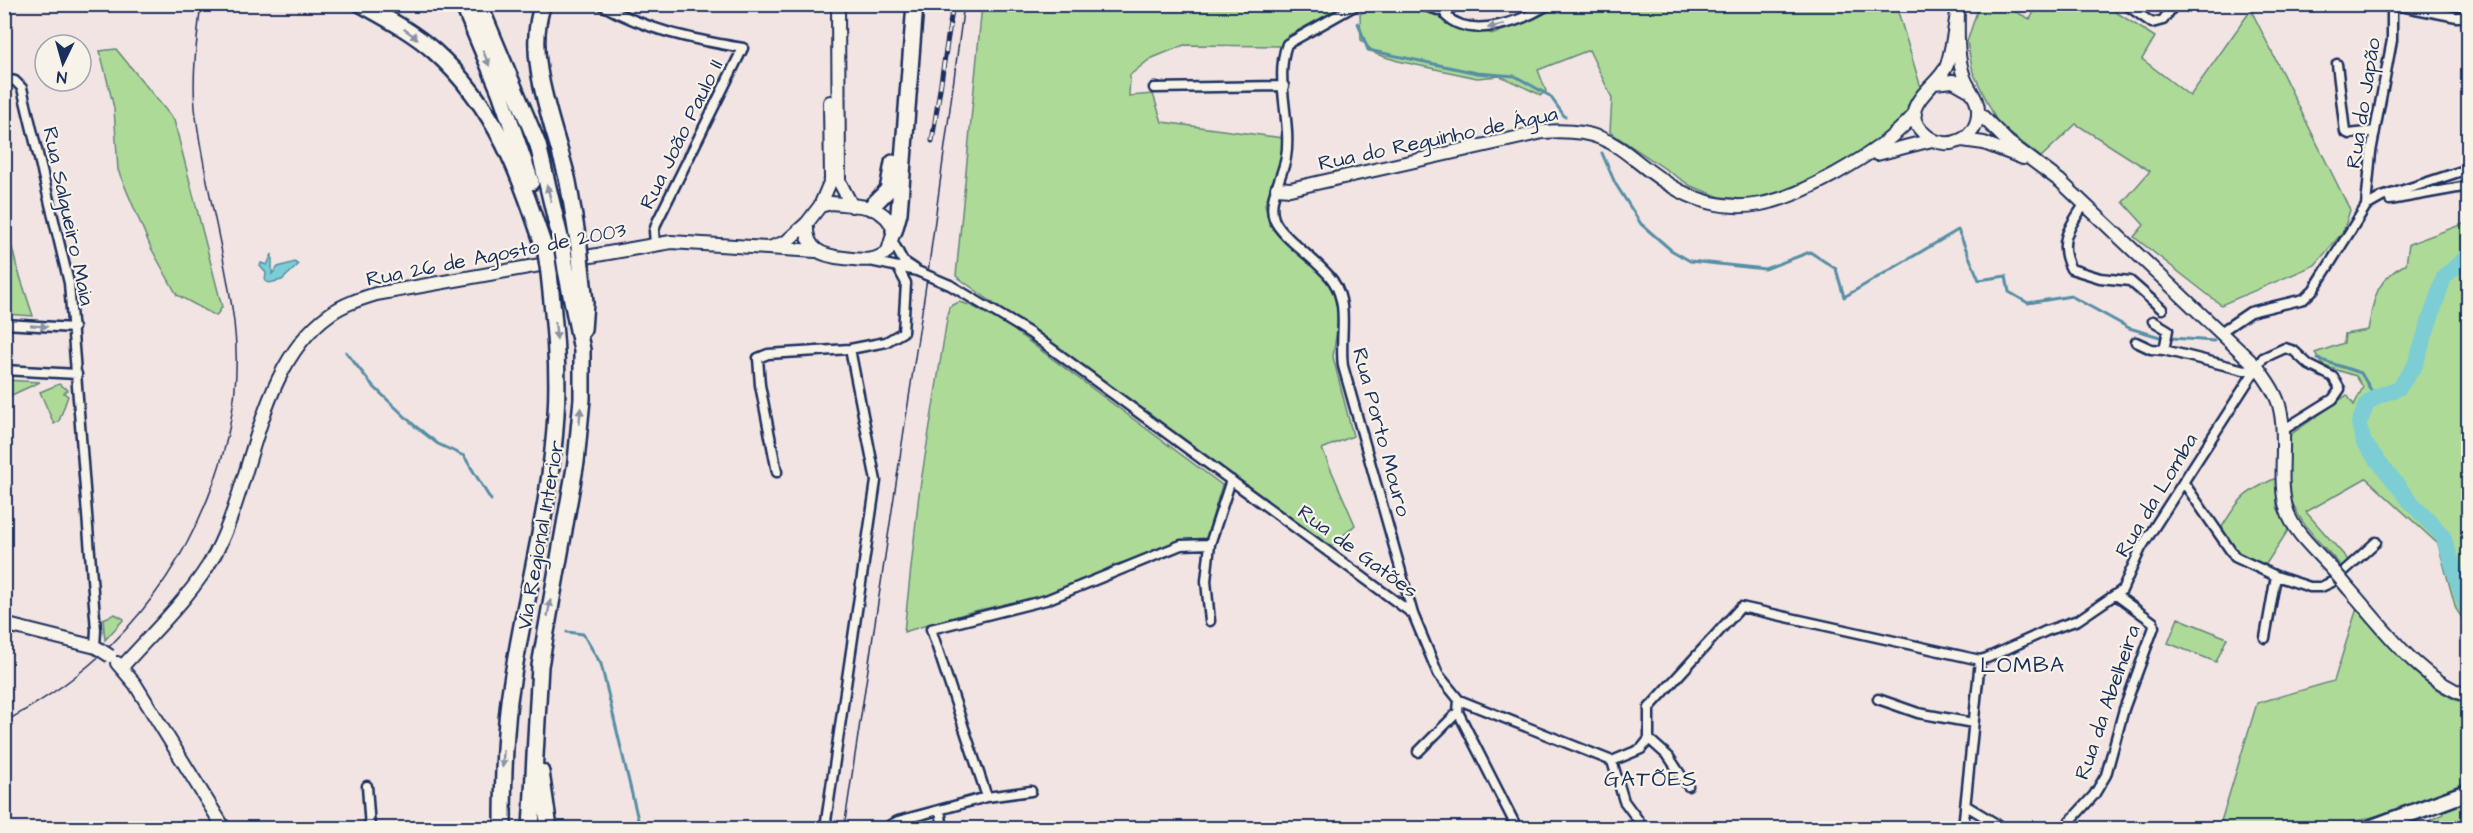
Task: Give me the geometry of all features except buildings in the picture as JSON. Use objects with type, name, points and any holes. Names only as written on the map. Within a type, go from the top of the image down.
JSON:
[{"type":"highway","points":[[361,4],[399,25],[434,50],[471,90],[501,135],[522,181],[546,253]]},
{"type":"highway","points":[[463,4],[521,148],[538,205],[546,253]]},
{"type":"highway","points":[[479,4],[538,145],[563,250],[574,268]]},
{"type":"highway","points":[[543,4],[537,34],[538,54],[568,182],[579,246],[574,268]]},
{"type":"highway","points":[[871,207],[888,190],[892,178],[905,4]]},
{"type":"highway","points":[[894,237],[899,213],[915,4]]},
{"type":"highway","name":"Via Regional Interior","points":[[503,828],[503,765],[509,701],[551,466],[556,415],[558,356],[546,253]]},
{"type":"highway","name":"Via Regional Interior","points":[[531,828],[534,745],[544,638],[576,462],[582,399],[585,302],[574,268]]},
{"type":"highway","points":[[534,745],[541,759],[545,815],[549,828]]},
{"type":"highway","points":[[2371,828],[2463,794]]},
{"type":"main road","points":[[765,250],[786,242],[807,223],[820,206],[831,180],[830,4]]},
{"type":"main road","points":[[838,4],[839,181],[852,206]]},
{"type":"main road","points":[[1958,5],[1947,64],[1941,78],[1920,96],[1915,114],[1918,124],[1932,140],[1947,143],[1962,140],[1984,143],[2033,162]]},
{"type":"main road","points":[[1958,5],[1960,64],[1978,112],[1986,122],[2033,162],[2060,181],[2222,331],[2258,368],[2272,387],[2280,407],[2283,430],[2282,489],[2288,514],[2339,570],[2349,589],[2419,667],[2446,688],[2469,696]]},
{"type":"main road","points":[[1934,83],[1953,81],[1969,90]]},
{"type":"main road","points":[[1962,140],[1974,128],[1978,112]]},
{"type":"main road","name":"Rua do Reguinho de Água","points":[[1277,188],[1290,189],[1557,131],[1587,133],[1615,143],[1679,190],[1697,199],[1733,206],[1761,205],[1784,199],[1864,158],[1903,128],[1915,114]]},
{"type":"main road","name":"Rua do Reguinho de Água","points":[[1864,158],[1932,140]]},
{"type":"main road","points":[[807,223],[806,233],[816,251],[826,256],[870,261],[888,251],[894,237],[884,213],[871,207],[831,203],[820,206]]},
{"type":"main road","name":"Rua 26 de Agosto de 2003","points":[[122,667],[183,596],[215,553],[279,378],[303,339],[330,314],[349,303],[376,294],[655,244],[693,242],[765,250],[816,251]]},
{"type":"main road","points":[[4,624],[96,647],[122,667],[135,684],[224,828]]},
{"type":"street","name":"Rua João Paulo II","points":[[600,4],[631,21],[656,30],[743,48],[657,222],[654,231],[655,244]]},
{"type":"street","name":"Rua Porto Mouro","points":[[1358,4],[1287,44],[1284,86],[1286,155],[1271,208],[1275,222],[1334,282],[1344,311],[1340,342],[1343,366],[1413,614]]},
{"type":"street","points":[[1421,4],[1447,13]]},
{"type":"street","points":[[1447,13],[1454,4]]},
{"type":"street","points":[[1447,13],[1446,16],[1452,20],[1482,28],[1492,28],[1549,4]]},
{"type":"street","points":[[2125,4],[2152,23],[2163,20],[2175,4]]},
{"type":"street","points":[[2391,5],[2457,17],[2468,15],[2469,47]]},
{"type":"street","name":"Rua do Japão","points":[[2366,206],[2375,131],[2392,40],[2391,5]]},
{"type":"street","points":[[2337,64],[2345,132],[2349,134],[2375,131]]},
{"type":"street","name":"Rua Salgueiro Maia","points":[[4,79],[15,81],[22,88],[69,283],[96,647]]},
{"type":"street","points":[[1154,88],[1284,86]]},
{"type":"street","points":[[2222,331],[2250,312],[2304,299],[2314,289],[2366,206],[2382,197],[2469,169]]},
{"type":"street","points":[[2366,206],[2382,201],[2469,186]]},
{"type":"street","points":[[2084,205],[2063,242],[2065,256],[2071,269],[2100,278],[2130,281],[2162,309]]},
{"type":"street","name":"Rua de Gatões","points":[[894,237],[903,261],[917,271],[950,285],[1030,333],[1413,614],[1438,674],[1459,700],[1612,761]]},
{"type":"street","name":"Rua de Gatões","points":[[870,261],[917,271]]},
{"type":"street","points":[[777,472],[760,385],[758,358],[768,354],[850,349],[886,342],[903,332],[906,283],[898,268]]},
{"type":"street","points":[[2153,321],[2168,330],[2164,350]]},
{"type":"street","points":[[4,324],[74,328]]},
{"type":"street","points":[[2136,342],[2151,349],[2164,350],[2244,370],[2258,368]]},
{"type":"street","name":"Rua da Lomba","points":[[1980,660],[2078,620],[2122,590],[2141,548],[2263,358],[2285,348],[2338,382],[2339,394],[2283,430]]},
{"type":"street","points":[[825,828],[876,481],[850,349]]},
{"type":"street","points":[[4,370],[77,374]]},
{"type":"street","points":[[1210,621],[1206,581],[1210,544],[1231,480]]},
{"type":"street","points":[[2184,483],[2235,557],[2276,576],[2321,587],[2376,542]]},
{"type":"street","points":[[987,796],[932,629],[1046,600],[1181,545],[1210,544]]},
{"type":"street","points":[[2265,638],[2276,576]]},
{"type":"street","name":"Rua da Abelheira","points":[[2064,828],[2094,795],[2106,775],[2124,709],[2154,627],[2153,621],[2116,595]]},
{"type":"street","points":[[1644,828],[1624,801],[1612,761],[1641,749],[1649,738],[1649,708],[1741,607],[1980,660],[1963,828]]},
{"type":"street","points":[[1878,699],[1918,713],[1973,723]]},
{"type":"street","points":[[1459,700],[1458,712],[1517,828]]},
{"type":"street","points":[[1418,752],[1458,712]]},
{"type":"street","points":[[1649,738],[1669,757],[1688,786]]},
{"type":"street","points":[[367,786],[370,828]]},
{"type":"street","points":[[891,828],[890,825],[898,821],[987,796],[1031,791]]},
{"type":"street","points":[[1965,805],[2003,828]]},
{"type":"street","points":[[940,810],[944,828]]},
{"type":"green space","points":[[982,5],[1346,5],[1289,35],[1280,46],[1184,45],[1150,59],[1130,75],[1129,96],[1153,94],[1162,122],[1283,138],[1283,157],[1265,204],[1269,223],[1332,287],[1339,315],[1333,357],[1353,436],[1322,449],[1355,525],[1329,548],[956,276]]},
{"type":"green space","points":[[1376,5],[1401,5],[1441,17],[1447,24],[1494,34],[1553,10],[1558,5],[1896,5],[1921,88],[1904,123],[1882,141],[1792,191],[1752,200],[1720,197],[1691,186],[1610,132],[1612,98],[1589,50],[1538,70],[1546,91],[1541,95],[1500,76],[1477,78],[1376,54],[1361,40],[1360,14]]},
{"type":"green space","points":[[1979,5],[2002,5],[2030,19],[2038,5],[2105,5],[2155,37],[2142,59],[2190,96],[2251,10],[2350,210],[2343,232],[2315,265],[2221,305],[2134,237],[2144,225],[2123,202],[2150,171],[2076,124],[2041,157],[1998,124],[1973,72],[1967,42]]},
{"type":"green space","points":[[116,49],[174,120],[222,307],[216,316],[177,295],[151,248],[118,170],[114,108],[100,51]]},
{"type":"green space","points":[[4,214],[16,264],[33,316],[5,314]]},
{"type":"green space","points":[[2468,222],[2468,627],[2456,609],[2438,544],[2366,478],[2306,512],[2349,561],[2342,567],[2309,530],[2295,509],[2289,487],[2289,474],[2290,435],[2347,395],[2354,405],[2363,387],[2356,376],[2324,366],[2315,353],[2344,343],[2345,334],[2368,330],[2374,299],[2382,283],[2406,264],[2409,244]]},
{"type":"green space","points":[[959,302],[970,305],[1007,325],[1222,485],[1206,539],[1180,542],[1152,554],[1114,565],[1072,587],[1044,596],[974,611],[904,632],[919,494],[949,307]]},
{"type":"green space","points":[[5,380],[40,382],[5,398]]},
{"type":"green space","points":[[59,384],[68,390],[64,393],[68,396],[59,421],[54,424],[40,392]]},
{"type":"green space","points":[[2276,478],[2277,507],[2289,529],[2264,567],[2238,552],[2229,542],[2222,527],[2244,497]]},
{"type":"green space","points":[[2357,608],[2420,677],[2451,698],[2468,705],[2468,828],[2415,828],[2444,814],[2436,795],[2387,813],[2333,825],[2301,823],[2286,828],[2219,828],[2257,703],[2334,681]]},
{"type":"green space","points":[[115,614],[124,619],[105,640],[103,619]]},
{"type":"green space","points":[[2178,618],[2227,638],[2216,662],[2168,643]]},
{"type":"water","points":[[272,254],[272,274],[278,267],[295,262],[298,265],[282,280],[269,283],[265,281],[266,273],[260,266],[261,263],[267,265]]},
{"type":"waterway","points":[[1358,23],[1368,50],[1477,73],[1515,76],[1550,96],[1565,117]]},
{"type":"waterway","points":[[1602,153],[1615,183],[1641,224],[1671,250],[1690,261],[1765,269],[1810,252],[1836,269],[1844,297],[1958,230],[1979,280],[2006,276],[2009,292],[2028,303],[2071,296],[2129,328],[2160,337]]},
{"type":"waterway","points":[[2468,256],[2444,277],[2415,365],[2399,388],[2375,397],[2367,404],[2359,423],[2364,443],[2413,505],[2443,536],[2468,612]]},
{"type":"waterway","points":[[2172,338],[2214,341]]},
{"type":"waterway","points":[[346,352],[373,386],[415,426],[438,444],[464,456],[491,500]]},
{"type":"waterway","points":[[2318,359],[2361,373],[2375,397]]},
{"type":"waterway","points":[[567,632],[583,634],[601,664],[640,828]]},
{"type":"tram line","points":[[4,722],[47,697],[87,667],[111,645],[140,612],[167,576],[190,538],[223,454],[232,410],[236,366],[234,322],[203,162],[195,108],[195,69],[201,4]]},
{"type":"tram line","points":[[844,828],[929,265],[964,4]]},
{"type":"railway","points":[[932,141],[953,4]]},
{"type":"district","name":"LOMBA","points":[[2023,664]]},
{"type":"district","name":"GATÕES","points":[[1651,778]]}]
